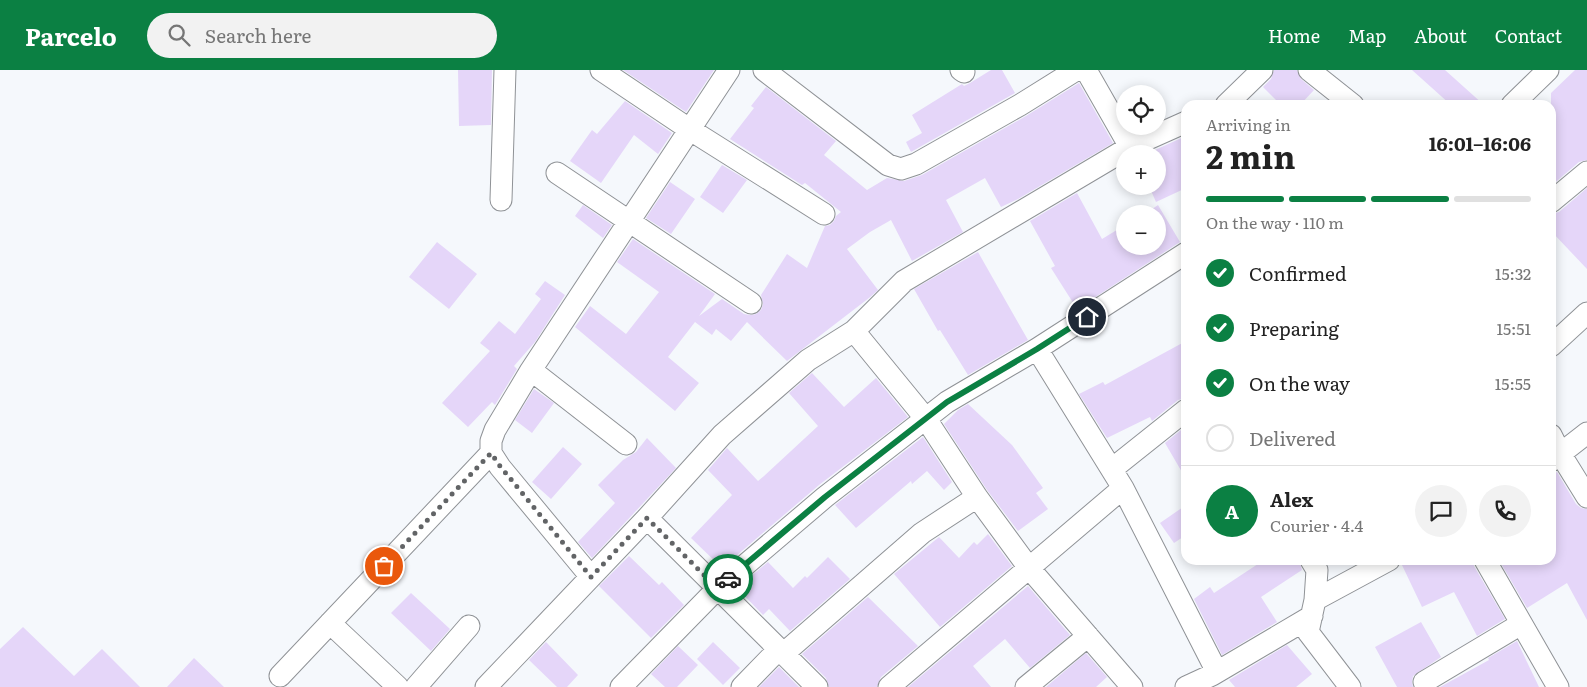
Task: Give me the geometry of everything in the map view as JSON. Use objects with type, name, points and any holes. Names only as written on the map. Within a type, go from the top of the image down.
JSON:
[{"type":"street","points":[[501,200],[505,70]]},
{"type":"street","points":[[601,70],[689,129],[824,214]]},
{"type":"street","points":[[591,577],[500,466],[491,453],[491,441],[495,430],[531,370],[729,70]]},
{"type":"street","points":[[764,70],[888,165],[901,169],[916,164],[1020,105],[1076,70]]},
{"type":"street","points":[[1086,70],[1129,145]]},
{"type":"street","points":[[1231,100],[1262,70]]},
{"type":"street","points":[[1517,100],[1548,70]]},
{"type":"street","points":[[1324,74],[1348,100]]},
{"type":"street","points":[[1134,145],[1181,124]]},
{"type":"street","points":[[486,687],[647,518],[722,434],[808,360],[854,331],[904,281],[1116,155]]},
{"type":"street","points":[[1556,198],[1587,172]]},
{"type":"street","points":[[557,173],[751,303]]},
{"type":"street","points":[[621,687],[717,588],[825,497],[947,402],[1037,349],[1181,256]]},
{"type":"street","points":[[1556,341],[1587,313]]},
{"type":"street","points":[[854,331],[926,419],[977,497],[1029,568],[1132,687]]},
{"type":"street","points":[[1037,349],[1112,469],[1217,678]]},
{"type":"street","points":[[531,370],[626,444]]},
{"type":"street","points":[[1112,469],[1181,414]]},
{"type":"street","points":[[1587,433],[1556,458],[1587,497]]},
{"type":"street","points":[[280,676],[491,453]]},
{"type":"street","points":[[889,687],[1122,488]]},
{"type":"street","points":[[742,687],[922,533],[977,497]]},
{"type":"street","points":[[647,518],[817,687]]},
{"type":"street","points":[[1314,565],[1317,570],[1314,608],[1308,632],[1350,687]]},
{"type":"street","points":[[1186,687],[1217,678],[1314,608],[1381,565]]},
{"type":"street","points":[[1488,565],[1558,687]]},
{"type":"street","points":[[330,623],[398,687]]},
{"type":"street","points":[[1424,682],[1521,624]]},
{"type":"street","points":[[416,687],[468,626]]},
{"type":"street","points":[[1026,687],[1088,636]]},
{"type":"building","points":[[458,70],[492,70],[491,125],[459,126]]},
{"type":"building","points":[[623,70],[714,70],[686,112]]},
{"type":"building","points":[[991,70],[1002,70],[1015,93],[911,152],[906,142],[922,133],[912,115],[962,84],[964,86]]},
{"type":"building","points":[[1274,70],[1297,70],[1301,79],[1314,90],[1305,100],[1276,100],[1263,87],[1271,79]]},
{"type":"building","points":[[1412,70],[1445,70],[1478,100],[1445,100]]},
{"type":"building","points":[[1575,70],[1587,70],[1587,160],[1579,162],[1556,182],[1556,100],[1551,100],[1551,93]]},
{"type":"building","points":[[1079,83],[1113,143],[1001,207],[985,178],[946,200],[963,232],[912,261],[891,220],[870,232],[847,249],[878,290],[787,361],[747,322],[731,341],[716,329],[712,335],[695,322],[668,357],[699,383],[675,411],[575,327],[590,306],[626,334],[659,292],[617,262],[633,239],[715,294],[699,316],[722,299],[744,314],[756,314],[761,310],[763,304],[761,295],[787,254],[807,268],[825,226],[830,225],[841,212],[805,183],[802,185],[730,139],[754,108],[751,106],[766,87],[836,141],[824,155],[867,190],[887,178],[904,181],[922,175],[1026,116]]},
{"type":"building","points":[[625,101],[672,133],[658,154],[634,135],[601,183],[570,161],[592,130],[597,134]]},
{"type":"building","points":[[1181,138],[1181,190],[1156,202],[1153,195],[1166,195],[1166,145]]},
{"type":"building","points":[[722,165],[747,180],[723,213],[700,197]]},
{"type":"building","points":[[670,182],[695,199],[671,234],[646,218]]},
{"type":"building","points":[[1587,188],[1587,269],[1556,236],[1556,213]]},
{"type":"building","points":[[1077,193],[1102,239],[1116,230],[1116,255],[1160,255],[1077,309],[1051,268],[1055,266],[1030,221]]},
{"type":"building","points":[[583,205],[612,225],[603,238],[575,216]]},
{"type":"building","points":[[1166,218],[1180,242],[1166,251]]},
{"type":"building","points":[[437,242],[477,274],[449,309],[409,277]]},
{"type":"building","points":[[978,252],[1028,340],[968,375],[940,330],[938,331],[914,289]]},
{"type":"building","points":[[545,281],[565,295],[535,342],[514,366],[517,369],[495,405],[492,402],[468,427],[442,403],[490,351],[480,343],[499,321],[515,334],[541,299],[535,294]]},
{"type":"building","points":[[1181,344],[1181,399],[1152,421],[1150,417],[1107,438],[1079,394],[1103,382],[1105,385]]},
{"type":"building","points":[[812,373],[844,407],[876,378],[908,417],[819,485],[722,568],[691,538],[732,495],[708,470],[727,448],[758,481],[818,426],[789,393]]},
{"type":"building","points":[[534,389],[554,403],[532,433],[515,420]]},
{"type":"building","points":[[968,404],[1012,445],[1043,488],[1036,493],[1048,509],[1018,531],[987,490],[944,424],[958,410]]},
{"type":"building","points":[[1181,430],[1181,470],[1165,443]]},
{"type":"building","points":[[923,437],[952,482],[944,490],[927,471],[912,484],[911,481],[856,528],[835,505]]},
{"type":"building","points":[[647,438],[676,468],[592,558],[578,542],[615,503],[598,485],[623,460],[636,452]]},
{"type":"building","points":[[563,447],[582,464],[551,499],[532,482]]},
{"type":"building","points":[[1556,472],[1576,504],[1581,508],[1587,509],[1587,620],[1567,583],[1527,608],[1502,565],[1556,565]]},
{"type":"building","points":[[1181,508],[1181,538],[1174,543],[1160,523]]},
{"type":"building","points":[[988,534],[1012,566],[940,627],[894,574],[939,537],[959,558],[974,542],[977,545]]},
{"type":"building","points":[[629,556],[659,585],[662,582],[684,605],[651,638],[599,586]]},
{"type":"building","points":[[828,557],[850,579],[790,631],[769,609],[763,615],[737,588],[768,562],[793,588],[805,576],[807,578]]},
{"type":"building","points":[[1256,565],[1300,565],[1302,570],[1261,597],[1277,622],[1222,655],[1194,599],[1210,587],[1214,593]]},
{"type":"building","points":[[1402,565],[1474,565],[1505,619],[1477,636],[1454,592],[1422,607]]},
{"type":"building","points":[[1028,586],[1070,635],[1030,668],[1005,639],[973,666],[991,687],[908,687]]},
{"type":"building","points":[[411,593],[450,629],[431,651],[391,613]]},
{"type":"building","points":[[868,597],[918,646],[881,677],[877,687],[829,687],[826,678],[802,654]]},
{"type":"building","points":[[1421,622],[1441,657],[1413,676],[1413,687],[1397,687],[1375,647]]},
{"type":"building","points":[[23,627],[74,676],[102,649],[140,687],[0,687],[0,649]]},
{"type":"building","points":[[1517,641],[1539,687],[1440,687],[1489,660],[1488,658]]},
{"type":"building","points":[[546,642],[578,675],[567,687],[557,687],[529,660]]},
{"type":"building","points":[[713,642],[740,668],[723,685],[697,659]]},
{"type":"building","points":[[1287,645],[1312,674],[1296,687],[1235,687],[1229,680]]},
{"type":"building","points":[[678,646],[698,665],[677,687],[665,687],[651,674]]},
{"type":"building","points":[[1086,653],[1107,677],[1096,687],[1046,687]]},
{"type":"building","points":[[194,658],[224,687],[167,687]]},
{"type":"building","points":[[779,667],[799,687],[759,687]]},
{"type":"way so far","points":[[384,566],[491,453],[591,577],[647,518],[717,588],[728,579]]},
{"type":"route","points":[[728,579],[825,497],[947,402],[1087,317]]}]
